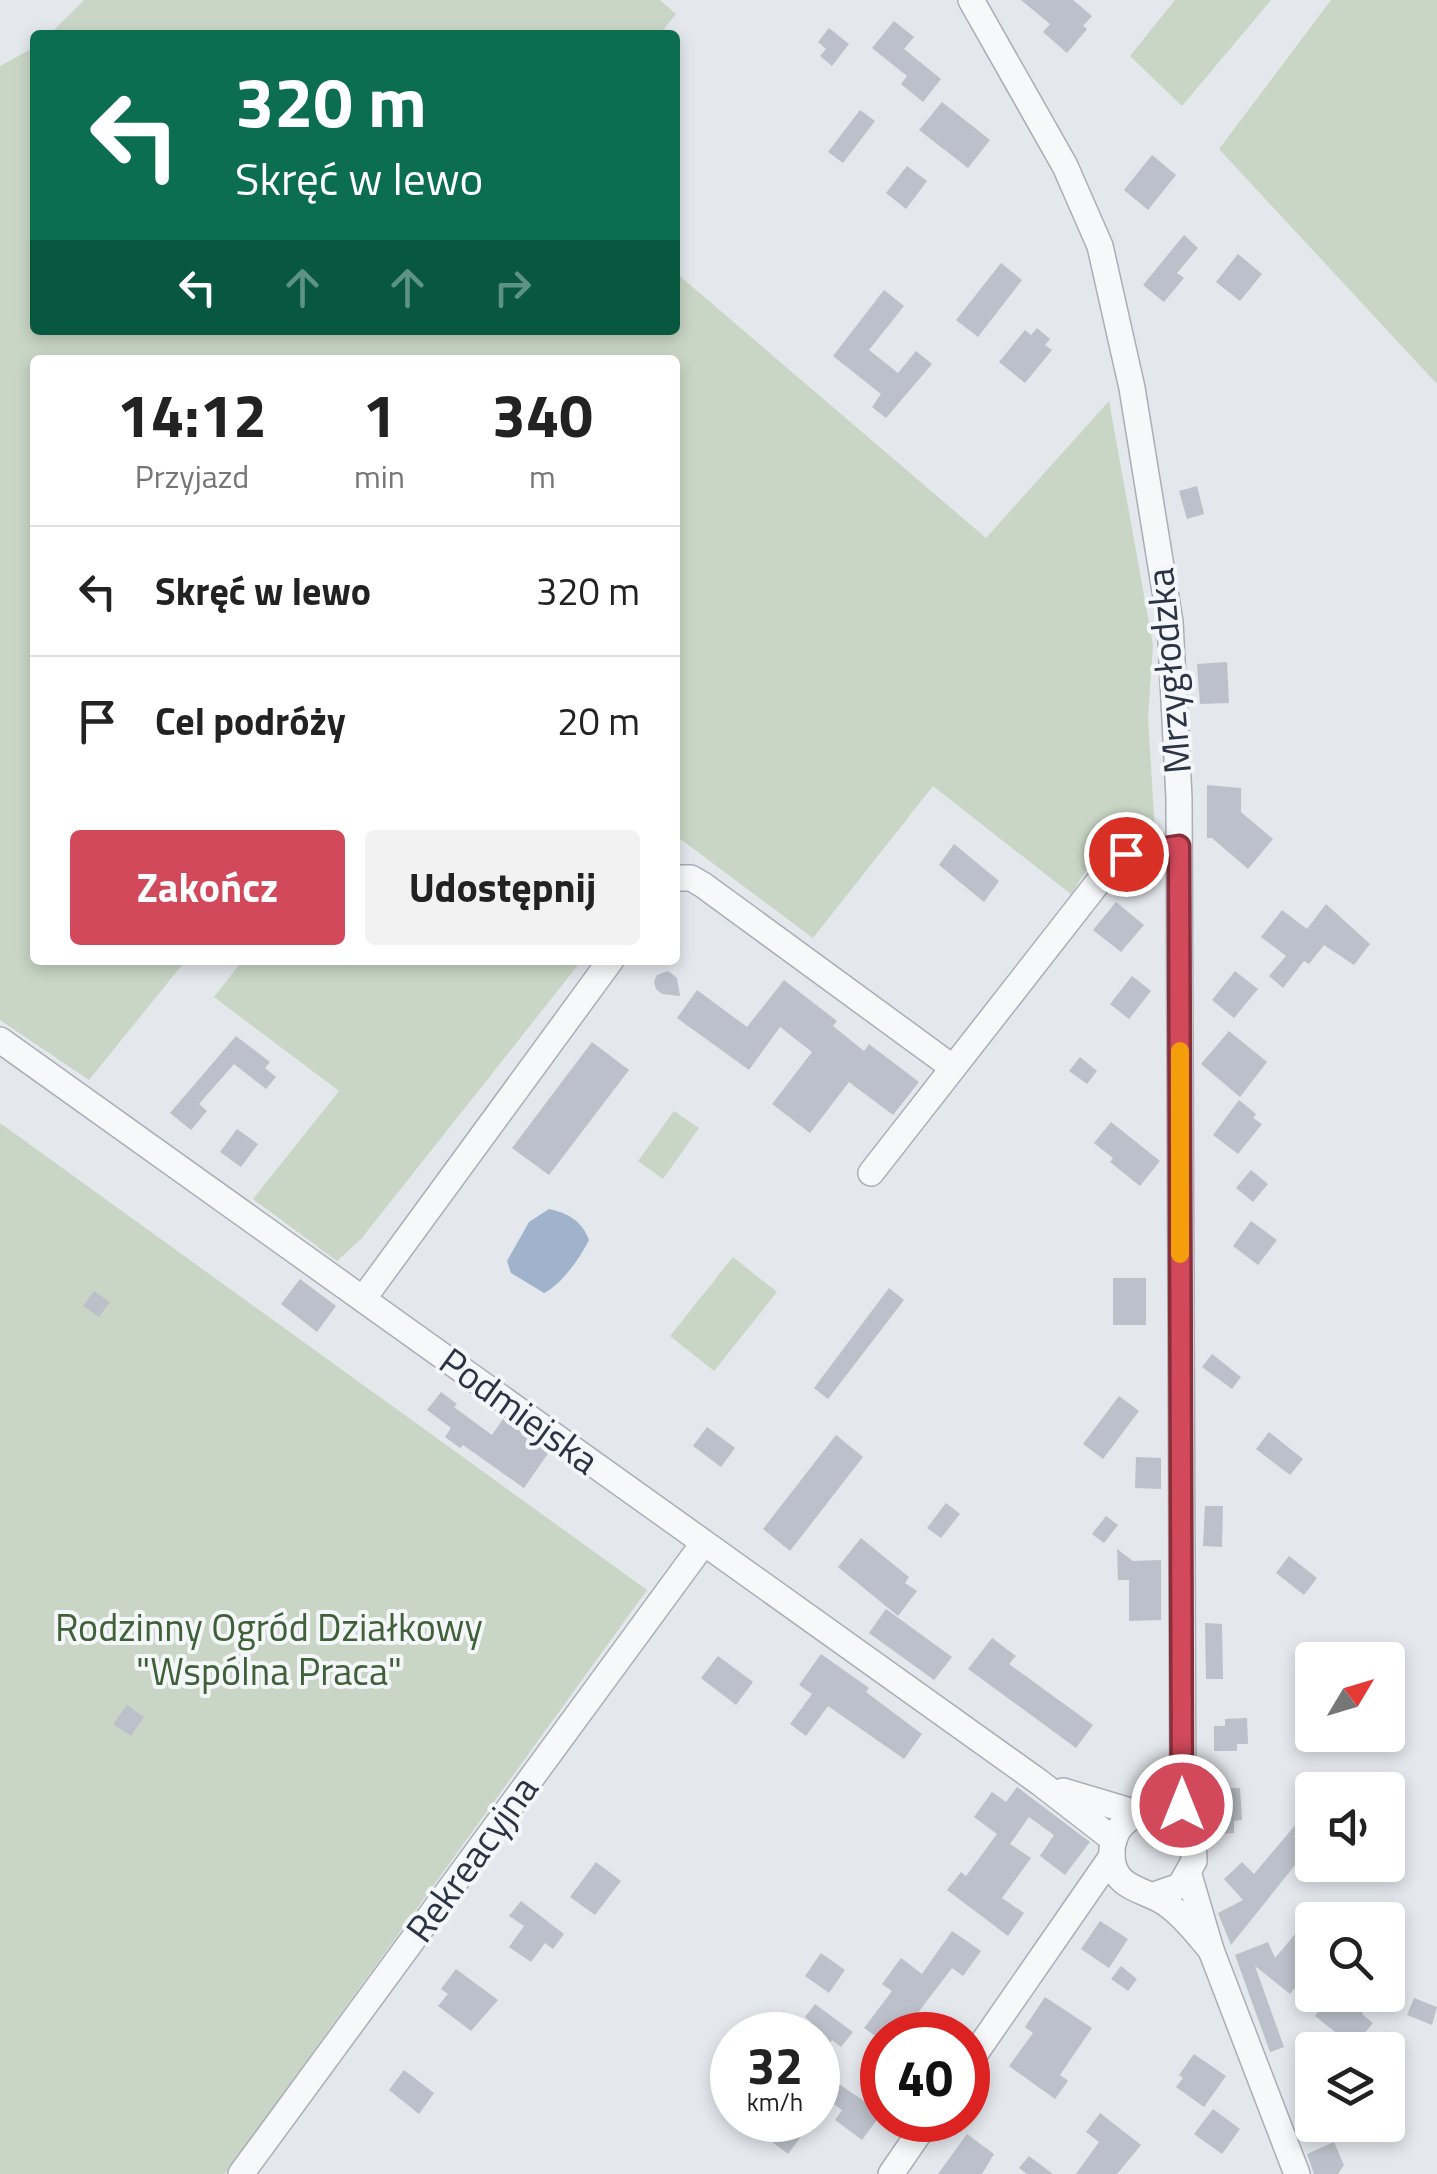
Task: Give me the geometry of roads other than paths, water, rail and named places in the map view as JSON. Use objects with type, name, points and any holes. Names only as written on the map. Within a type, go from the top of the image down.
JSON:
[{"type":"street","name":"Mrzygłodzka","points":[[972,0],[1065,166],[1100,246],[1132,388],[1170,622],[1179,846],[1183,1825]]},
{"type":"street","points":[[871,1172],[1114,862],[1132,850],[1179,846]]},
{"type":"street","points":[[680,878],[691,878],[703,886],[952,1067]]},
{"type":"street","points":[[363,1299],[607,965]]},
{"type":"street","name":"Podmiejska","points":[[0,1040],[1039,1782],[1113,1848]]},
{"type":"street","name":"Rekreacyjna","points":[[242,2174],[703,1544]]},
{"type":"street","name":"Mrzygłodzka","points":[[1145,1813],[1164,1787],[1182,1740]]},
{"type":"street","name":"Podmiejska","points":[[1039,1782],[1145,1813]]},
{"type":"street","points":[[990,2032],[1067,1922],[1128,1820],[1145,1813],[1168,1814],[1183,1825],[1194,1847],[1194,1861],[1180,1886],[1154,1895],[1141,1893],[1127,1885],[1114,1867],[1113,1848]]},
{"type":"street","points":[[1189,1875],[1211,1950],[1297,2174]]},
{"type":"street","points":[[1067,1922],[1127,1885]]},
{"type":"street","points":[[1154,1895],[1182,1917],[1211,1950]]},
{"type":"street","points":[[891,2174],[913,2142]]},
{"type":"water","points":[[549,1209],[574,1219],[589,1240],[570,1270],[544,1293],[511,1273],[507,1261],[529,1222]]},
{"type":"park label","name":"Rodzinny Ogród Działkowy \"Wspólna Praca\"","points":[[269,1650]]}]
